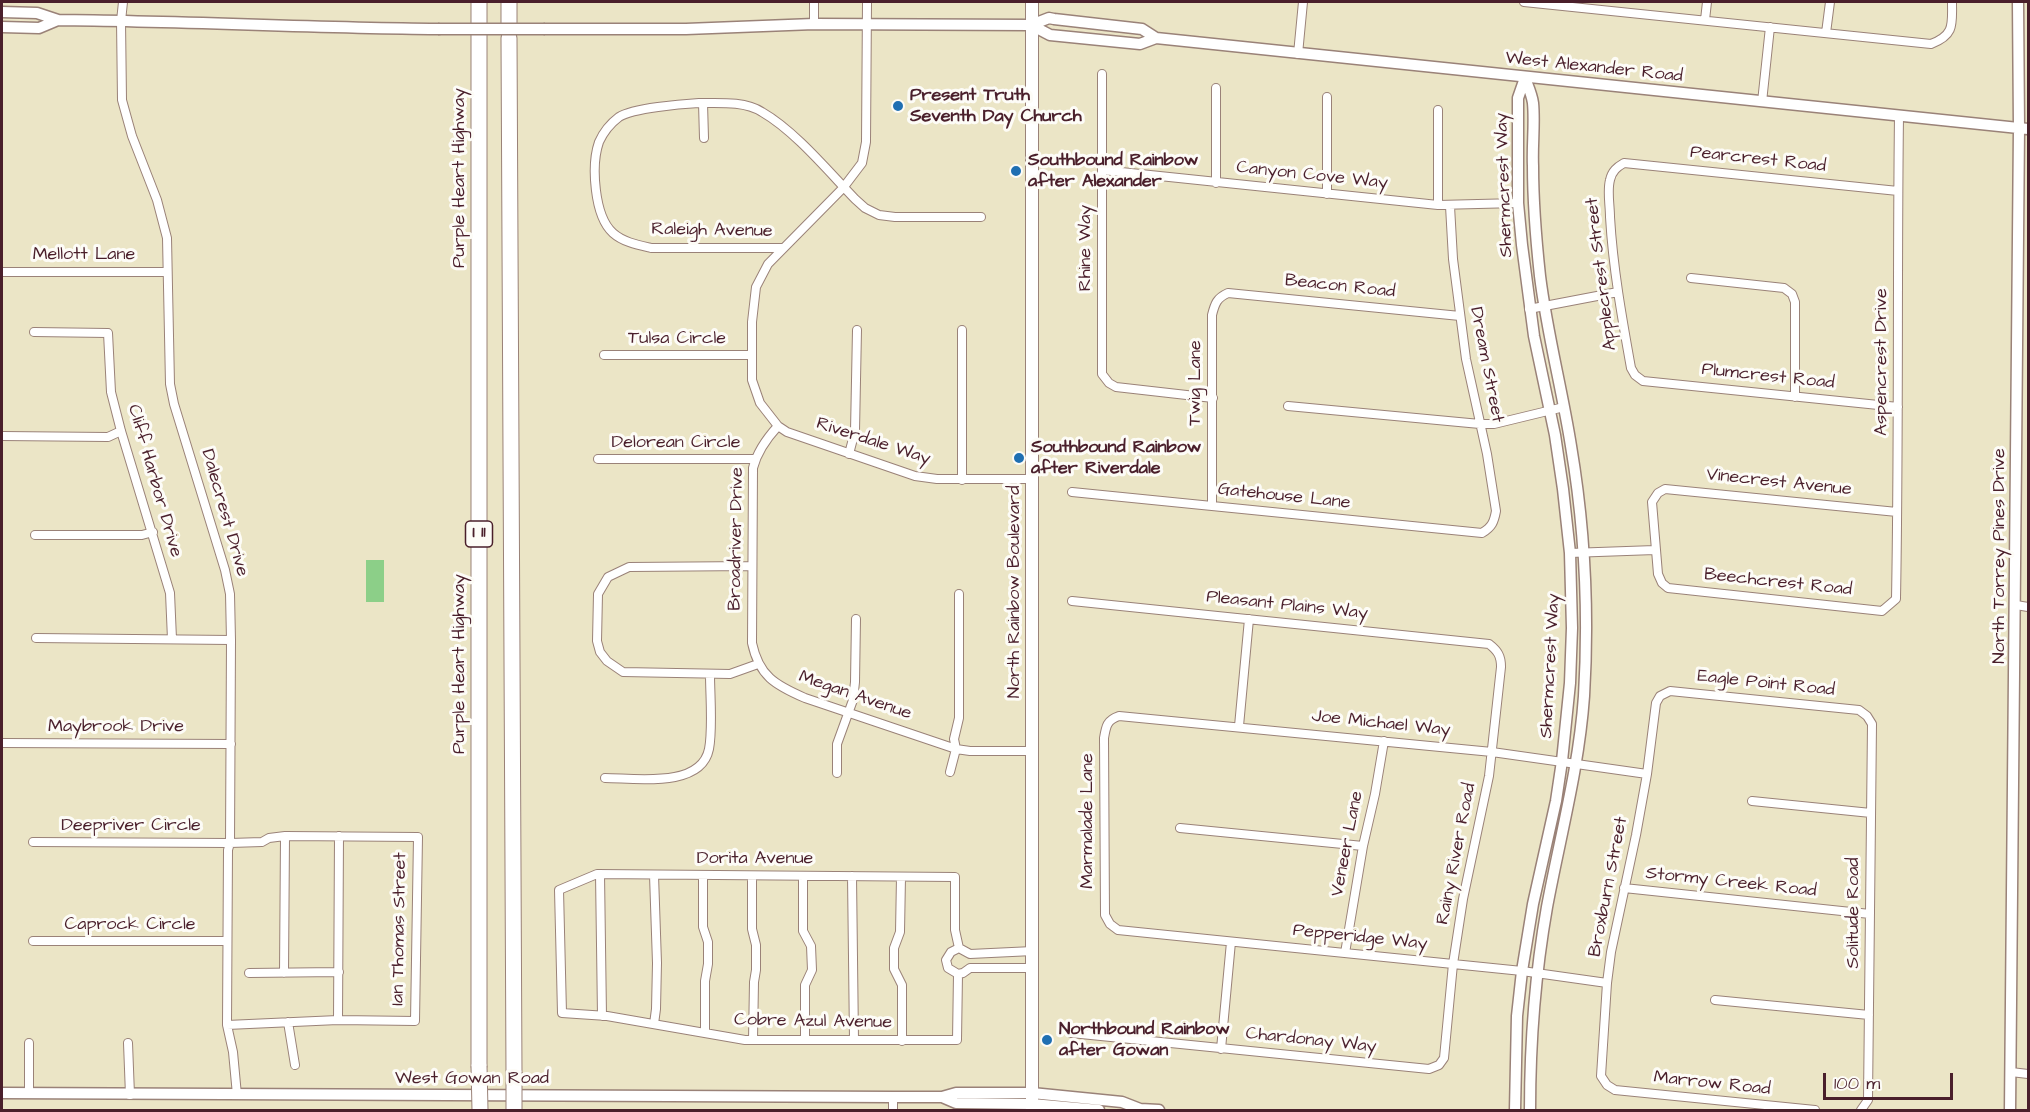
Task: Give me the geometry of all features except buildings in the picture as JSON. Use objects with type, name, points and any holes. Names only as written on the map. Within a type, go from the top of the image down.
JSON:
[{"type":"highway","name":"Purple Heart Highway","points":[[479,2],[480,1110]]},
{"type":"highway","name":"I 11","points":[[509,2],[514,1110]]},
{"type":"main road","name":"North Rainbow Boulevard","points":[[1032,2],[1032,1103]]},
{"type":"street","name":"Dalecrest Drive","points":[[123,2],[121,21],[122,100],[132,135],[157,200],[167,238],[170,384],[230,594],[228,1025],[237,1095]]},
{"type":"street","points":[[814,2],[814,24]]},
{"type":"street","points":[[778,426],[760,403],[752,380],[752,322],[756,287],[768,264],[843,188],[862,163],[866,142],[867,2]]},
{"type":"street","points":[[1298,54],[1303,2]]},
{"type":"street","points":[[1524,2],[1579,4],[1931,44],[1944,39],[1950,31],[1952,2]]},
{"type":"street","points":[[1705,20],[1707,2]]},
{"type":"street","points":[[1826,33],[1830,2]]},
{"type":"street","name":"North Torrey Pines Drive","points":[[2010,1110],[2016,605],[2023,313],[2024,128],[2019,2]]},
{"type":"street","name":"West Alexander Road","points":[[2,12],[37,13],[58,20],[438,29],[686,29],[814,24],[1031,25],[1049,18],[1142,29],[1156,39]]},
{"type":"street","name":"West Alexander Road","points":[[2,27],[39,28],[58,20]]},
{"type":"street","name":"West Alexander Road","points":[[1031,25],[1050,35],[1140,44],[1156,39],[2024,128]]},
{"type":"street","points":[[1762,102],[1770,27]]},
{"type":"street","name":"Rhine Way","points":[[1102,74],[1102,375],[1116,387],[1213,398]]},
{"type":"street","name":"Shermcrest Way","points":[[1515,1110],[1517,1016],[1522,971],[1562,761],[1572,655],[1570,553],[1563,489],[1530,309],[1518,203],[1518,99],[1525,78]]},
{"type":"street","name":"Shermcrest Way","points":[[1525,78],[1533,101],[1532,163],[1535,222],[1544,306],[1580,501],[1586,606],[1582,719],[1565,829],[1547,905],[1537,973],[1532,1018],[1530,1110]]},
{"type":"street","points":[[1216,88],[1216,183]]},
{"type":"street","points":[[1327,97],[1327,194]]},
{"type":"street","points":[[704,138],[703,103],[742,105],[760,110],[784,128],[865,208],[879,215],[981,217]]},
{"type":"street","name":"Raleigh Avenue","points":[[703,103],[628,113],[618,118],[606,130],[599,142],[596,160],[598,208],[614,234],[634,244],[651,248],[782,248]]},
{"type":"street","points":[[1438,110],[1438,205]]},
{"type":"street","name":"Aspencrest Drive","points":[[1890,606],[1896,599],[1899,116]]},
{"type":"street","name":"Pearcrest Road","points":[[1615,168],[1624,163],[1898,191]]},
{"type":"street","name":"Applecrest Street","points":[[1615,168],[1610,177],[1609,187],[1611,238],[1631,368],[1635,375]]},
{"type":"street","name":"Canyon Cove Way","points":[[1102,170],[1450,206],[1518,203]]},
{"type":"street","name":"Dream Street","points":[[1450,206],[1453,259],[1466,359],[1496,511],[1491,528]]},
{"type":"street","name":"Mellott Lane","points":[[2,272],[167,272]]},
{"type":"street","points":[[1691,278],[1784,288],[1792,294],[1795,302],[1795,397]]},
{"type":"street","points":[[1530,309],[1618,292]]},
{"type":"street","name":"Beacon Road","points":[[1219,297],[1228,293],[1460,316]]},
{"type":"street","name":"Twig Lane","points":[[1212,507],[1212,315],[1219,297]]},
{"type":"street","points":[[849,454],[855,431],[857,330]]},
{"type":"street","points":[[962,330],[962,480]]},
{"type":"street","name":"Cliff Harbor Drive","points":[[34,332],[108,333],[111,392],[170,593],[172,639]]},
{"type":"street","name":"Tulsa Circle","points":[[604,355],[751,355]]},
{"type":"street","name":"Plumcrest Road","points":[[1635,375],[1643,381],[1898,407]]},
{"type":"street","points":[[1288,406],[1480,424],[1494,424],[1564,407]]},
{"type":"street","name":"Riverdale Way","points":[[778,426],[787,432],[915,476],[962,480],[1032,479]]},
{"type":"street","name":"Broadriver Drive","points":[[758,664],[752,643],[753,468],[755,459],[770,434],[778,426]]},
{"type":"street","points":[[2,436],[108,436],[121,431]]},
{"type":"street","name":"Delorean Circle","points":[[598,459],[755,459]]},
{"type":"street","name":"Vinecrest Avenue","points":[[1655,550],[1653,502],[1658,493],[1665,489],[1897,512]]},
{"type":"street","name":"Gatehouse Lane","points":[[1072,492],[1482,533],[1491,528]]},
{"type":"street","points":[[35,535],[142,535],[153,532]]},
{"type":"street","points":[[1570,553],[1655,550]]},
{"type":"street","name":"Beechcrest Road","points":[[1655,550],[1658,574],[1662,583],[1668,588],[1882,611],[1890,606]]},
{"type":"street","points":[[752,566],[629,567],[608,577],[598,594],[597,641],[600,652],[607,661],[623,672],[730,674],[758,664]]},
{"type":"street","points":[[950,772],[956,749],[954,739],[959,718],[959,594]]},
{"type":"street","name":"Pleasant Plains Way","points":[[1072,601],[1489,644],[1497,650]]},
{"type":"street","points":[[2016,605],[2028,607]]},
{"type":"street","points":[[837,772],[837,744],[853,700],[856,619]]},
{"type":"street","points":[[1239,726],[1249,619]]},
{"type":"street","points":[[36,638],[231,640]]},
{"type":"street","name":"Rainy River Road","points":[[1439,1065],[1444,1058],[1453,964],[1463,899],[1492,752],[1501,667],[1501,657],[1497,650]]},
{"type":"street","name":"Megan Avenue","points":[[758,664],[774,683],[783,689],[956,749],[1033,751]]},
{"type":"street","points":[[605,778],[683,776],[701,764],[709,747],[710,674]]},
{"type":"street","name":"Eagle Point Road","points":[[1660,696],[1670,691],[1859,710],[1867,716]]},
{"type":"street","name":"Broxburn Street","points":[[1607,1085],[1601,1076],[1611,952],[1636,835],[1656,703],[1660,696]]},
{"type":"street","name":"Joe Michael Way","points":[[1111,719],[1119,716],[1239,726],[1492,752],[1647,774]]},
{"type":"street","name":"Solitude Road","points":[[1862,1110],[1868,1100],[1872,724],[1867,716]]},
{"type":"street","name":"Marmalade Lane","points":[[1110,924],[1105,915],[1104,738],[1106,726],[1111,719]]},
{"type":"street","name":"Veneer Lane","points":[[1345,953],[1384,741]]},
{"type":"street","name":"Maybrook Drive","points":[[2,742],[231,744]]},
{"type":"street","points":[[1752,801],[1871,813]]},
{"type":"street","points":[[1180,828],[1363,846]]},
{"type":"street","points":[[284,973],[285,836]]},
{"type":"street","name":"Deepriver Circle","points":[[33,842],[230,843],[262,842],[269,838],[285,836],[418,837]]},
{"type":"street","points":[[228,1025],[338,1020],[339,836]]},
{"type":"street","name":"Ian Thomas Street","points":[[338,1020],[415,1021],[418,837]]},
{"type":"street","points":[[600,874],[602,1016]]},
{"type":"street","name":"Dorita Avenue","points":[[562,1013],[559,890],[600,874],[955,877],[955,930],[959,948]]},
{"type":"street","points":[[654,875],[654,929],[657,963],[654,1024]]},
{"type":"street","points":[[703,875],[703,927],[708,942],[705,1033]]},
{"type":"street","points":[[752,876],[752,929],[756,945],[753,1040]]},
{"type":"street","points":[[803,876],[803,931],[812,946],[812,970],[805,985],[805,1040]]},
{"type":"street","points":[[852,876],[854,1040]]},
{"type":"street","points":[[901,877],[900,932],[894,948],[894,969],[902,986],[902,1041]]},
{"type":"street","name":"Stormy Creek Road","points":[[1624,888],[1870,914]]},
{"type":"street","name":"Pepperidge Way","points":[[1110,924],[1118,930],[1522,971],[1607,983]]},
{"type":"street","name":"Caprock Circle","points":[[33,941],[227,941]]},
{"type":"street","points":[[1221,1048],[1231,942]]},
{"type":"street","points":[[1033,951],[970,954],[959,948],[951,952],[946,960],[948,968],[958,974],[970,968],[1033,968]]},
{"type":"street","points":[[249,973],[339,972]]},
{"type":"street","name":"Cobre Azul Avenue","points":[[562,1013],[602,1016],[753,1040],[957,1040],[958,974]]},
{"type":"street","points":[[1715,1000],[1869,1015]]},
{"type":"street","points":[[288,1022],[295,1065]]},
{"type":"street","name":"Chardonay Way","points":[[1071,1033],[1429,1069],[1439,1065]]},
{"type":"street","points":[[29,1043],[29,1094]]},
{"type":"street","points":[[128,1043],[130,1095]]},
{"type":"street","points":[[2011,1072],[2028,1074]]},
{"type":"street","name":"Marrow Road","points":[[1607,1085],[1615,1090],[1815,1110]]},
{"type":"street","name":"West Gowan Road","points":[[2,1093],[942,1097],[956,1093],[1099,1110]]},
{"type":"street","points":[[893,1097],[893,1110]]},
{"type":"street","name":"West Gowan Road","points":[[1032,1103],[1122,1102],[1134,1109],[1159,1110]]},
{"type":"green space","points":[[366,560],[384,560],[384,602],[366,602]]},
{"type":"place","name":"Present Truth Seventh Day Church","points":[[898,106]]},
{"type":"place","name":"Southbound Rainbow after Alexander","points":[[1016,171]]},
{"type":"place","name":"Southbound Rainbow after Riverdale","points":[[1019,458]]},
{"type":"place","name":"Northbound Rainbow after Gowan","points":[[1047,1040]]}]
